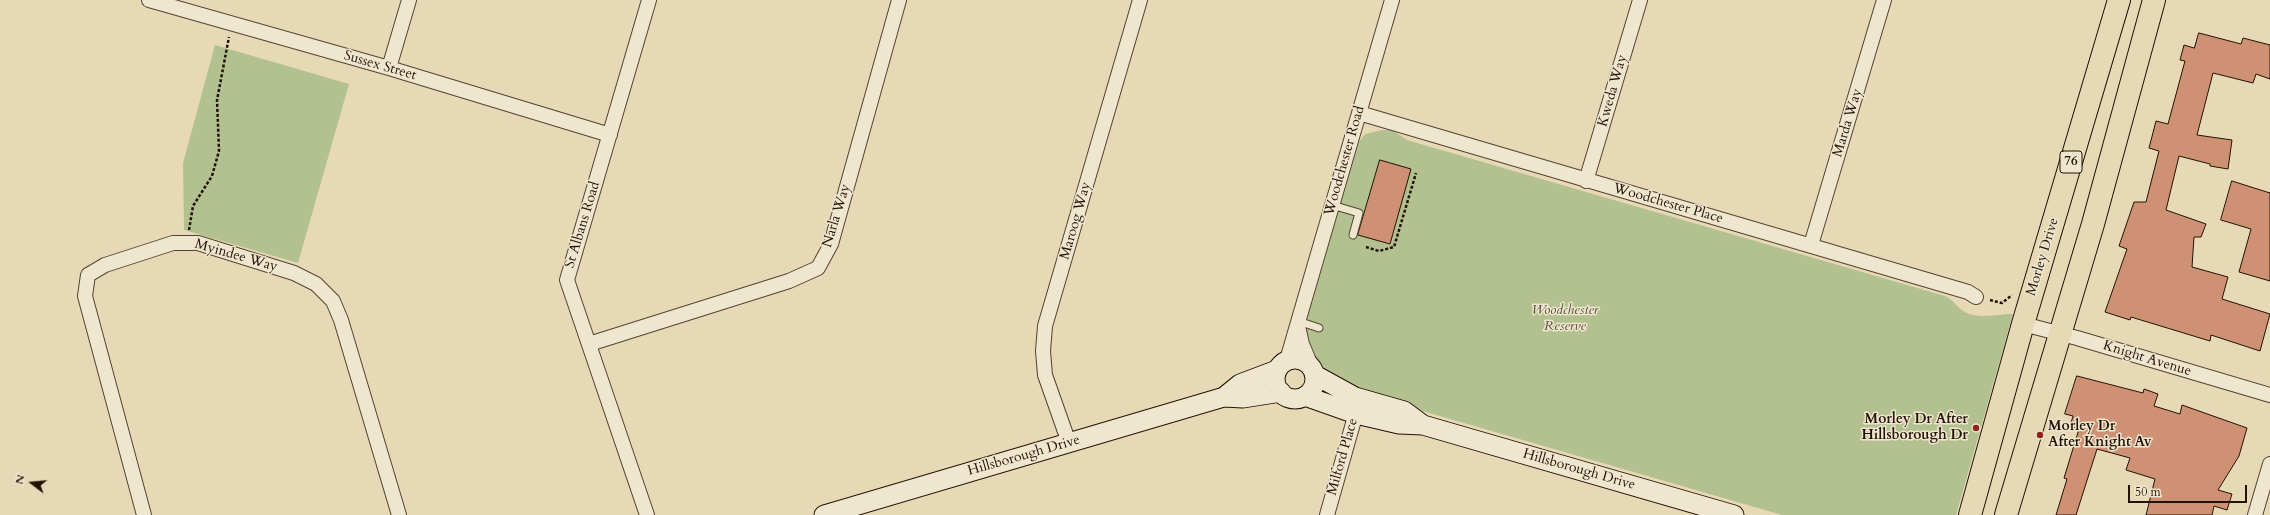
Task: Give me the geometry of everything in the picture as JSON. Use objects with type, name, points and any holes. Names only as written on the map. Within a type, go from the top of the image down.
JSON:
[{"type":"highway","name":"Morley Drive","points":[[1970,515],[2023,324],[2119,0]]},
{"type":"highway","points":[[2006,515],[2059,333],[2093,224],[2154,0]]},
{"type":"street","name":"Sussex Street","points":[[149,0],[164,2],[232,24],[389,68],[610,135]]},
{"type":"street","points":[[389,68],[409,0]]},
{"type":"street","name":"St Albans Road","points":[[647,515],[567,280],[649,0]]},
{"type":"street","name":"Narla Way","points":[[589,344],[789,281],[818,268],[831,244],[899,0]]},
{"type":"street","name":"Maroog Way","points":[[1069,443],[1045,375],[1043,351],[1045,326],[1140,0]]},
{"type":"street","name":"Woodchester Road","points":[[1282,365],[1298,321],[1392,0]]},
{"type":"street","name":"Kweda Way","points":[[1586,181],[1640,0]]},
{"type":"street","name":"Marda Way","points":[[1811,245],[1884,0]]},
{"type":"street","name":"Woodchester Place","points":[[1359,113],[1586,181],[1811,245],[1968,292],[1976,297]]},
{"type":"street","name":"Myindee Way","points":[[144,515],[85,296],[88,275],[105,265],[173,243],[198,243],[294,273],[316,284],[333,301],[341,320],[399,515]]},
{"type":"street","name":"Woodchester Road","points":[[1298,321],[1302,344],[1314,372]]},
{"type":"street","name":"Knight Avenue","points":[[2023,324],[2059,333],[2270,395]]},
{"type":"street","points":[[1301,359],[1314,372],[1313,389],[1299,399],[1288,398],[1276,386],[1275,379],[1282,365],[1301,359]]},
{"type":"street","name":"Hillsborough Drive","points":[[1224,397],[1240,384],[1282,365]]},
{"type":"street","name":"Hillsborough Drive","points":[[1314,372],[1343,392],[1358,406]]},
{"type":"street","name":"Hillsborough Drive","points":[[824,515],[1224,397],[1243,398],[1281,392]]},
{"type":"street","name":"Hillsborough Drive","points":[[1305,396],[1358,406],[1399,424],[1423,425],[1734,515]]},
{"type":"street","name":"Milford Place","points":[[1327,515],[1358,406]]},
{"type":"street","points":[[2256,515],[2270,464]]},
{"type":"lane","points":[[1332,205],[1359,213],[1353,235]]},
{"type":"lane","points":[[1298,321],[1319,328]]},
{"type":"path","points":[[190,243],[190,214],[212,176],[219,151],[217,100],[232,24]]},
{"type":"path","points":[[1366,247],[1379,251],[1394,247],[1416,173]]},
{"type":"path","points":[[1976,297],[2002,303],[2012,295]]},
{"type":"green space","points":[[215,45],[349,84],[298,263],[184,230],[183,163]]},
{"type":"green space","name":"Woodchester Reserve","points":[[1382,130],[1392,130],[1407,140],[1945,296],[1961,309],[1972,315],[1983,316],[2013,314],[1956,515],[1782,515],[1343,388],[1324,379],[1312,361],[1305,337],[1310,301],[1359,142],[1365,134]]},
{"type":"building","points":[[2199,33],[2241,44],[2243,38],[2270,45],[2270,79],[2256,74],[2253,83],[2213,73],[2197,135],[2232,140],[2228,169],[2210,166],[2210,164],[2179,156],[2166,210],[2206,224],[2201,237],[2194,237],[2192,267],[2228,277],[2222,299],[2270,314],[2260,351],[2211,335],[2210,341],[2131,317],[2130,320],[2105,312],[2127,249],[2119,246],[2134,202],[2146,202],[2159,151],[2149,148],[2156,121],[2168,124],[2185,61],[2180,60],[2184,45],[2194,48]]},
{"type":"building","points":[[1380,160],[1411,169],[1390,244],[1358,235]]},
{"type":"building","points":[[2232,181],[2270,193],[2270,281],[2239,272],[2251,229],[2221,220]]},
{"type":"building","points":[[2077,376],[2143,393],[2144,389],[2158,394],[2154,406],[2180,414],[2182,405],[2247,428],[2239,456],[2218,490],[2232,494],[2227,510],[2214,506],[2212,515],[2146,515],[2155,479],[2126,470],[2130,458],[2097,449],[2076,515],[2056,515],[2067,479],[2064,478],[2079,429],[2070,426],[2073,416],[2065,414]]},
{"type":"place","name":"Morley Dr After Hillsborough Dr","points":[[1976,428]]},
{"type":"place","name":"Morley Dr After Knight Av","points":[[2040,435]]}]
